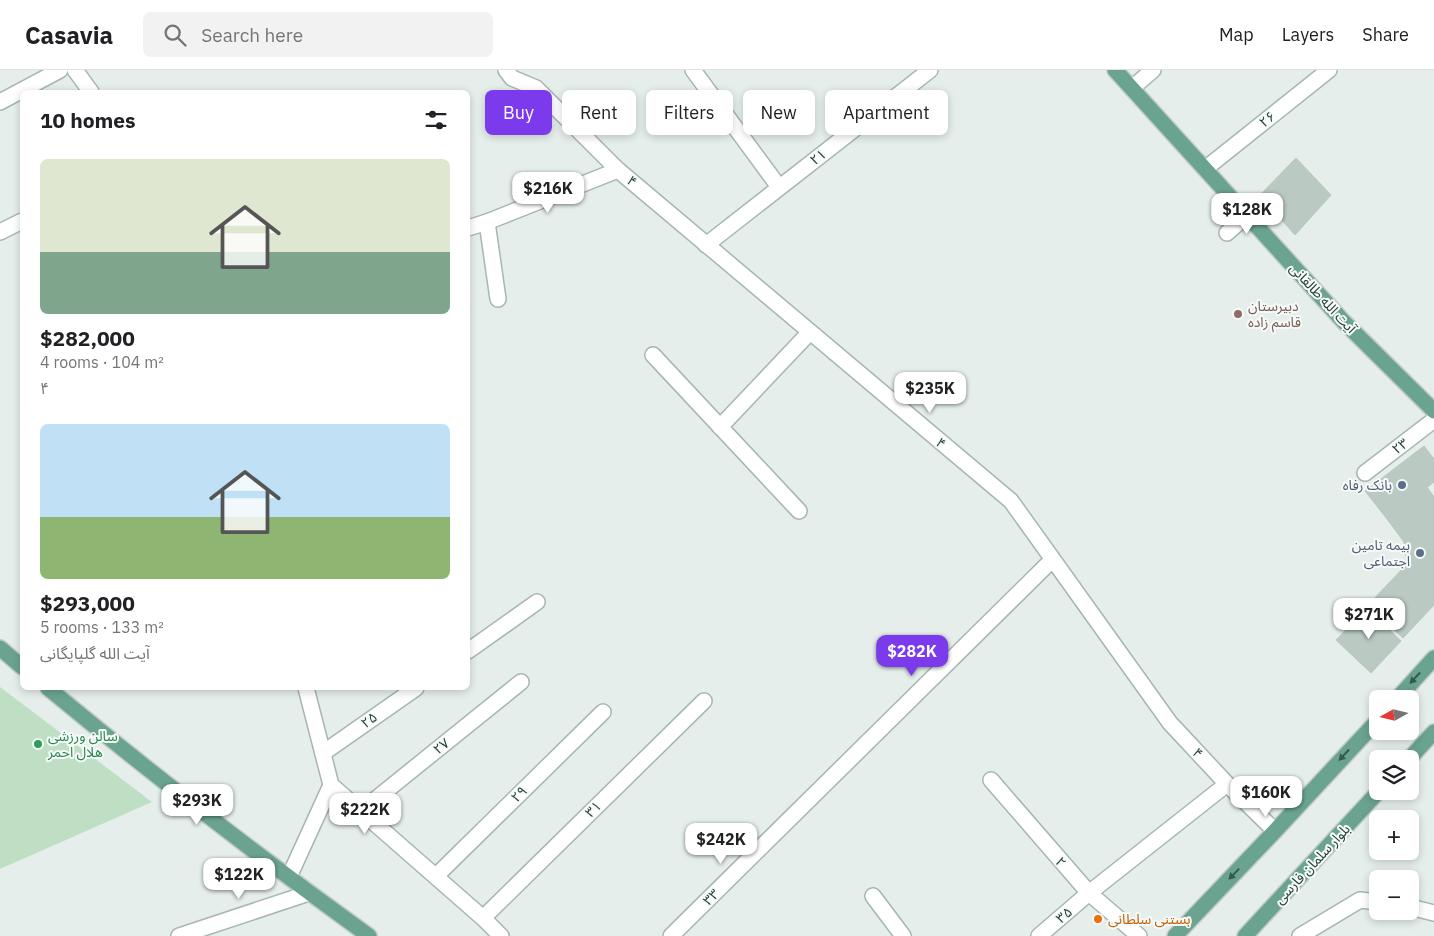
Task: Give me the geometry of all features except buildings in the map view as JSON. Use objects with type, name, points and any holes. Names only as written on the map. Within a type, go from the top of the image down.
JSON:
[{"type":"main road","name":"آیت الله طالقانی","points":[[1115,70],[1343,320],[1434,411]]},
{"type":"main road","points":[[0,648],[20,665]]},
{"type":"main road","points":[[1405,690],[1434,658]]},
{"type":"main road","points":[[50,690],[128,754],[369,936]]},
{"type":"main road","points":[[1175,936],[1369,730]]},
{"type":"main road","points":[[1417,750],[1434,732]]},
{"type":"main road","name":"بلوار سلمان فارسی","points":[[1245,936],[1371,800]]},
{"type":"street","points":[[22,90],[60,70]]},
{"type":"street","points":[[75,70],[90,90]]},
{"type":"street","name":"۴","points":[[506,70],[512,78],[536,88],[618,170],[1011,501],[1170,723],[1227,784],[1275,831]]},
{"type":"street","points":[[693,70],[779,187]]},
{"type":"street","name":"۲۱","points":[[706,245],[930,70]]},
{"type":"street","points":[[1132,88],[1153,70]]},
{"type":"street","name":"۲۶","points":[[1205,169],[1329,70]]},
{"type":"street","points":[[0,102],[20,91]]},
{"type":"street","points":[[470,227],[618,170]]},
{"type":"street","points":[[1227,233],[1247,215]]},
{"type":"street","points":[[0,232],[20,222]]},
{"type":"street","points":[[487,222],[498,299]]},
{"type":"street","points":[[720,427],[810,332]]},
{"type":"street","points":[[653,355],[798,511]]},
{"type":"street","name":"۲۳","points":[[1365,473],[1434,420]]},
{"type":"street","name":"۳۳","points":[[671,936],[1052,560]]},
{"type":"street","points":[[470,650],[537,602]]},
{"type":"street","name":"۲۷","points":[[361,811],[520,682]]},
{"type":"street","points":[[307,690],[331,785],[436,876],[501,936]]},
{"type":"street","name":"۲۵","points":[[323,753],[413,690]]},
{"type":"street","name":"۳۱","points":[[483,918],[704,701]]},
{"type":"street","name":"۲۹","points":[[436,876],[603,712]]},
{"type":"street","name":"۲","points":[[991,780],[1089,894],[1139,936]]},
{"type":"street","name":"۳۵","points":[[1039,936],[1227,784]]},
{"type":"street","points":[[289,877],[331,785]]},
{"type":"street","points":[[179,936],[221,929],[309,892]]},
{"type":"street","points":[[873,896],[903,936]]},
{"type":"street","points":[[1300,936],[1360,900],[1369,901]]},
{"type":"street","points":[[1419,909],[1434,913]]},
{"type":"green space","name":"سالن ورزشی هلال احمر","points":[[0,687],[152,802],[0,869]]},
{"type":"place","name":"دبیرستان قاسم زاده","points":[[1238,314]]},
{"type":"place","name":"بانک رفاه","points":[[1402,485]]},
{"type":"place","name":"بیمه تامین اجتماعی","points":[[1420,553]]},
{"type":"place","name":"سالن ورزشی هلال احمر","points":[[38,744]]},
{"type":"place","name":"بستنی سلطانی","points":[[1098,919]]}]
